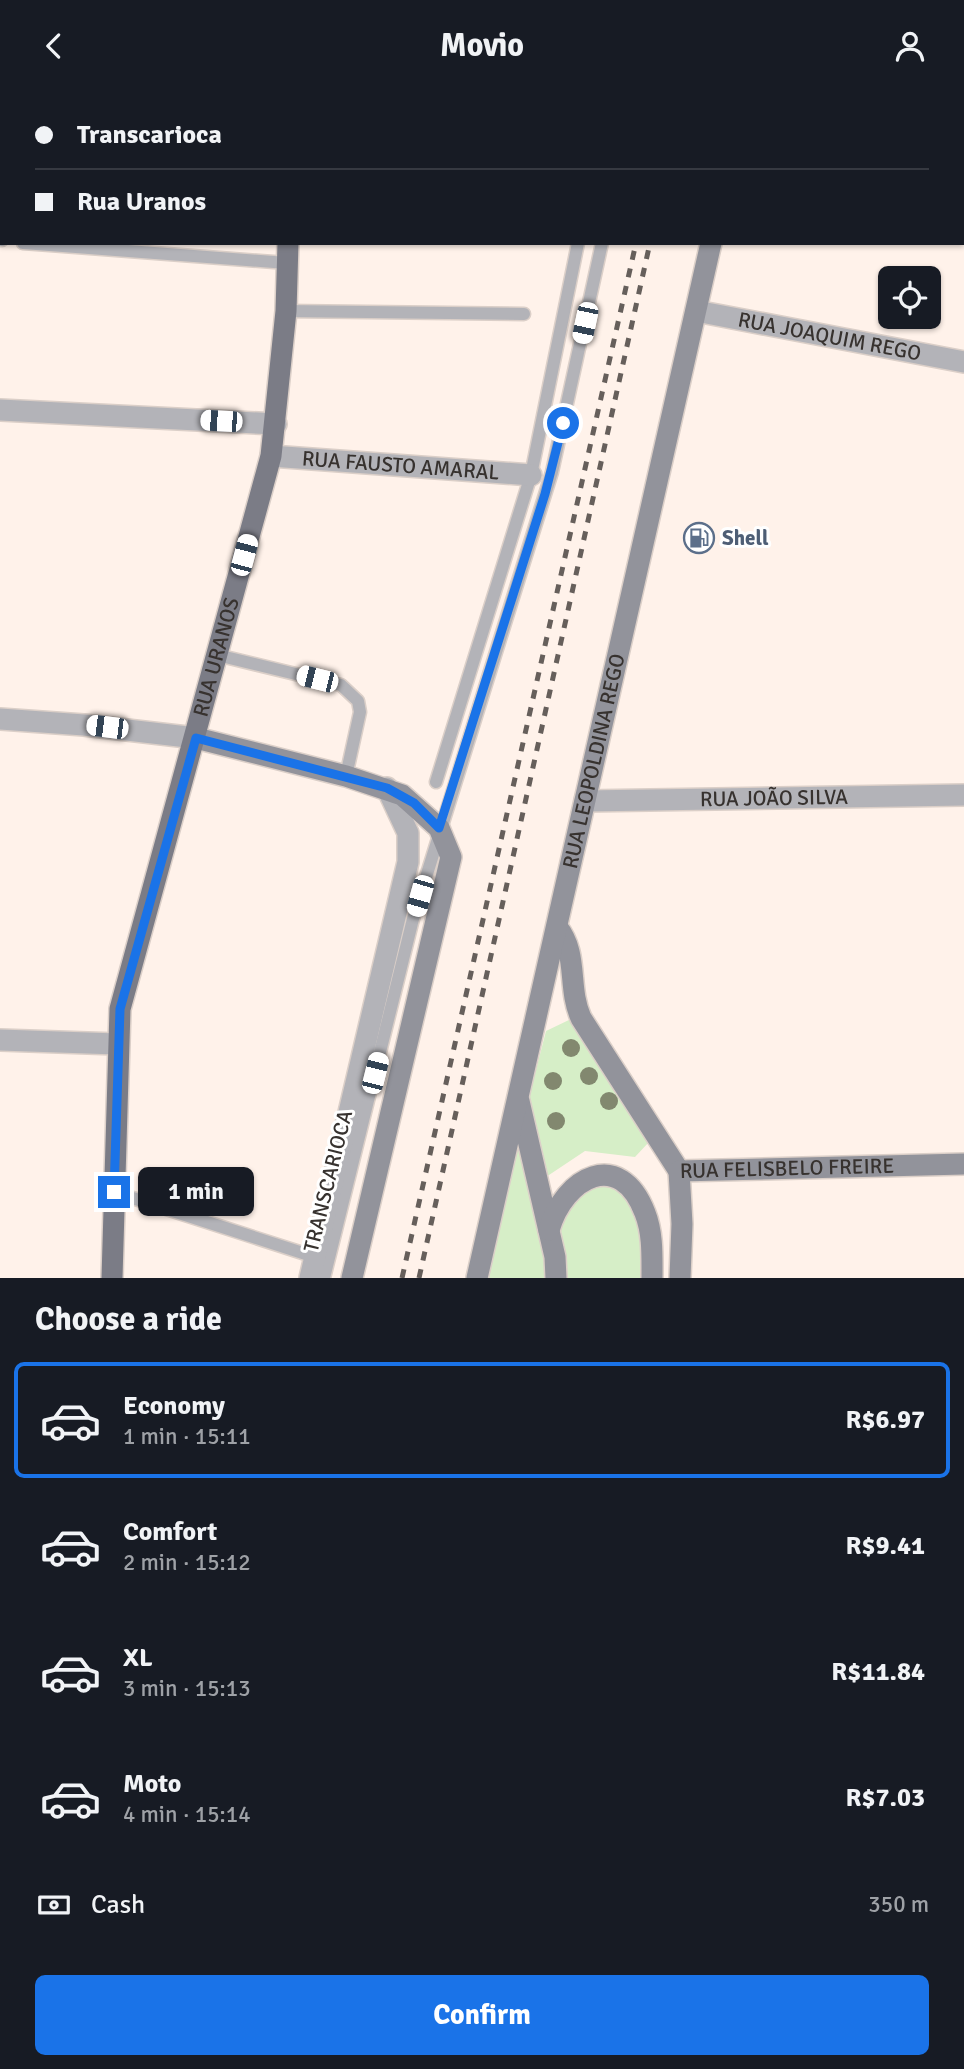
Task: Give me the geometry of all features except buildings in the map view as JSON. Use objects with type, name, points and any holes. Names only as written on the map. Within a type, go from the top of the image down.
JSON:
[{"type":"main road","name":"RUA LEOPOLDINA REGO","points":[[477,1278],[711,245]]},
{"type":"main road","name":"RUA URANOS","points":[[112,1278],[117,1044],[127,976],[196,738],[271,456],[286,311],[287,253]]},
{"type":"main road","points":[[196,738],[387,788],[414,803],[439,828],[451,857],[450,874],[352,1278]]},
{"type":"main road","name":"RUA FELISBELO FREIRE","points":[[557,927],[571,951],[574,1000],[582,1018],[679,1171],[964,1164]]},
{"type":"main road","points":[[518,1095],[549,1230],[556,1278]]},
{"type":"main road","points":[[679,1171],[682,1224],[680,1278]]},
{"type":"main road","points":[[549,1230],[561,1200],[576,1185],[591,1176],[613,1176],[631,1190],[645,1214],[650,1234],[652,1278]]},
{"type":"street","name":"RUA JOAQUIM REGO","points":[[696,311],[964,362]]},
{"type":"street","points":[[0,410],[276,424]]},
{"type":"street","name":"RUA FAUSTO AMARAL","points":[[271,456],[531,475]]},
{"type":"street","points":[[0,719],[85,725],[196,738]]},
{"type":"street","points":[[310,1278],[408,862],[405,821],[387,788]]},
{"type":"street","name":"RUA JOÃO SILVA","points":[[585,801],[964,795]]},
{"type":"street","points":[[0,1040],[117,1044]]},
{"type":"lane","points":[[76,245],[287,253]]},
{"type":"lane","points":[[436,782],[531,475],[579,245]]},
{"type":"lane","name":"TRANSCARIOCA","points":[[324,1278],[413,919],[439,828],[552,472],[602,245]]},
{"type":"lane","points":[[286,311],[524,314]]},
{"type":"lane","points":[[218,655],[341,685],[352,692],[360,712],[346,776]]},
{"type":"lane","points":[[114,1192],[315,1257]]},
{"type":"green space","points":[[571,1019],[649,1142],[635,1157],[585,1151],[543,1179],[528,1101],[546,1031]]},
{"type":"green space","points":[[518,1095],[548,1228],[597,1169],[645,1216],[653,1278],[477,1278]]},
{"type":"railway","points":[[402,1278],[636,245]]},
{"type":"railway","points":[[419,1278],[650,245]]},
{"type":"place","name":"Shell","points":[[699,538]]},
{"type":"route","points":[[114,1192],[120,1009],[127,976],[196,738],[387,788],[414,803],[439,828],[552,472],[563,423]]}]
